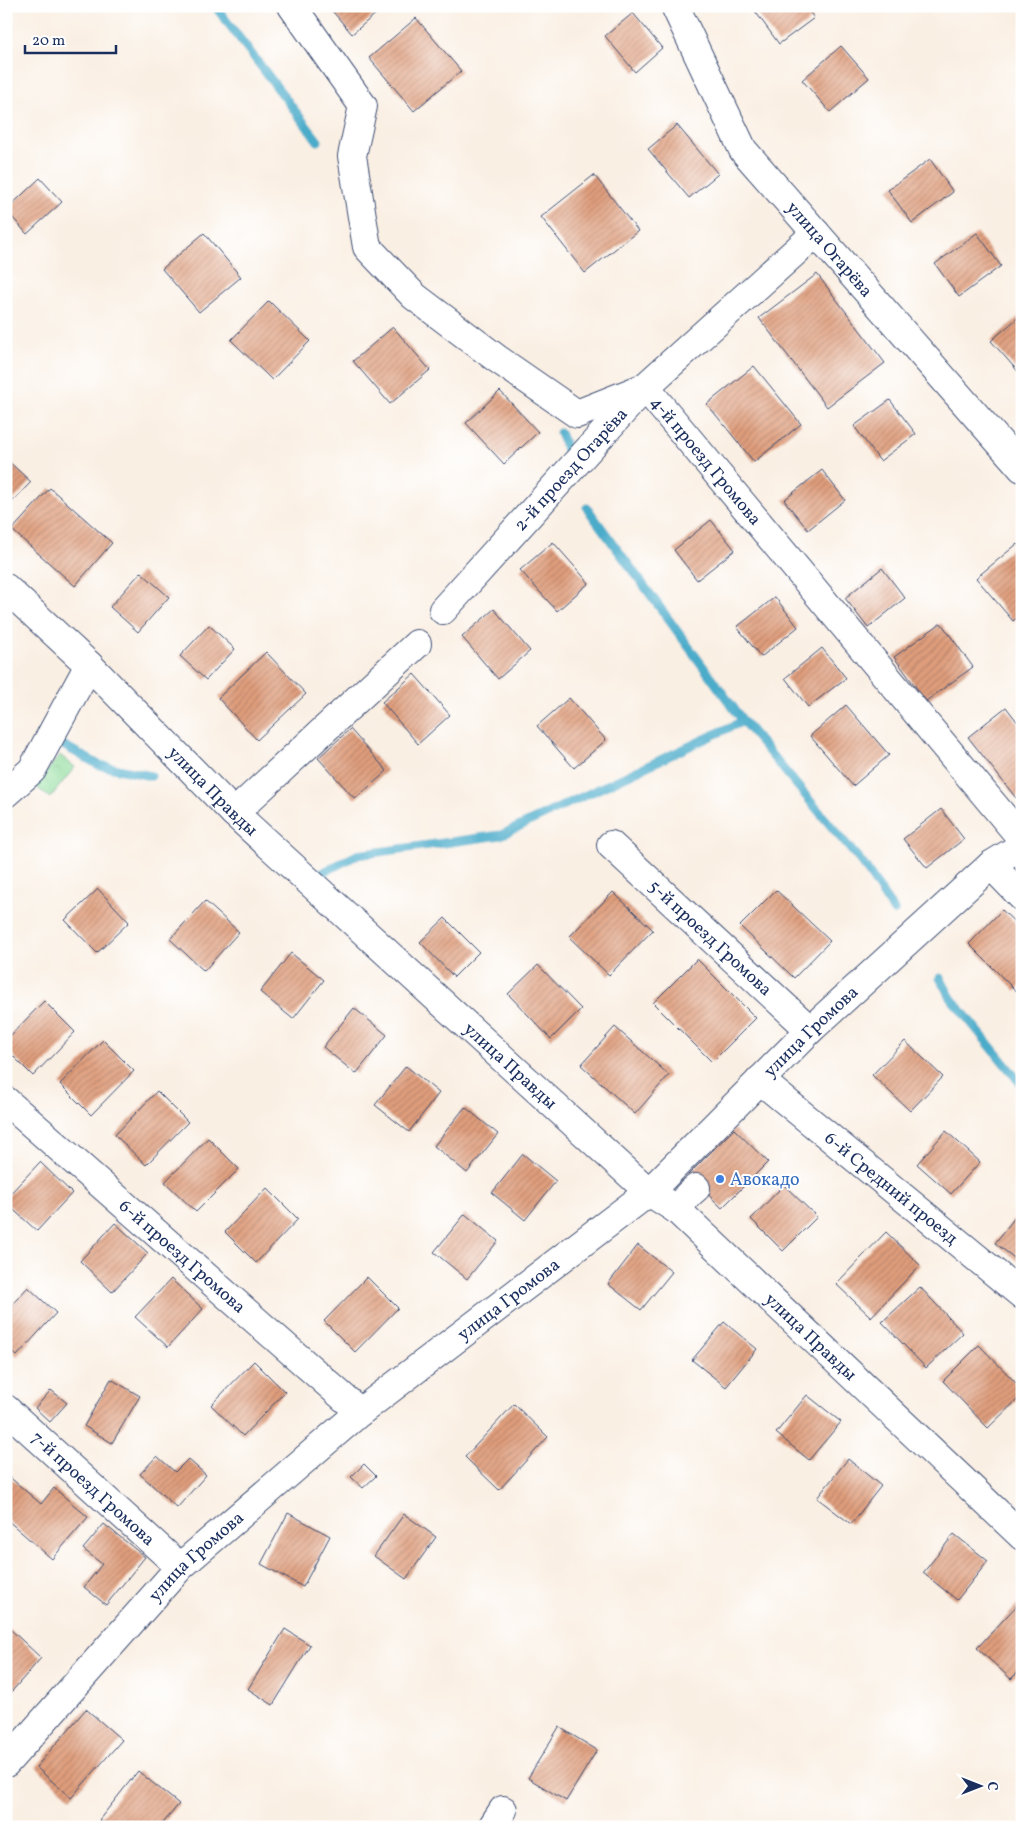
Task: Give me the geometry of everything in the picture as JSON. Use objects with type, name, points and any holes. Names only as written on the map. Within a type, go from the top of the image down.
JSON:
[{"type":"street","name":"4-й проезд Громова","points":[[292,6],[363,106],[352,156],[367,247],[414,296],[496,358],[577,414],[646,387],[1022,839]]},
{"type":"street","name":"улица Огарёва","points":[[675,6],[742,150],[1022,468]]},
{"type":"street","name":"2-й проезд Огарёва","points":[[443,610],[646,387],[816,233]]},
{"type":"street","name":"улица Правды","points":[[6,588],[89,665],[234,813],[649,1192],[677,1210],[1022,1536]]},
{"type":"street","points":[[234,813],[417,644]]},
{"type":"street","points":[[6,794],[32,770],[89,665]]},
{"type":"street","name":"5-й проезд Громова","points":[[611,845],[810,1030]]},
{"type":"street","name":"улица Громова","points":[[6,1763],[180,1567],[360,1412],[649,1192],[810,1030],[991,865],[1022,846]]},
{"type":"street","points":[[991,865],[1022,897]]},
{"type":"street","name":"6-й Средний проезд","points":[[760,1080],[1022,1295]]},
{"type":"street","name":"6-й проезд Громова","points":[[6,1101],[360,1412]]},
{"type":"street","points":[[677,1210],[696,1188]]},
{"type":"street","name":"7-й проезд Громова","points":[[6,1409],[180,1567]]},
{"type":"green space","points":[[60,755],[75,767],[50,798],[35,786]]},
{"type":"building","points":[[328,6],[385,6],[352,34]]},
{"type":"building","points":[[805,6],[814,18],[779,44],[752,7]]},
{"type":"building","points":[[633,13],[662,48],[635,72],[605,36]]},
{"type":"building","points":[[416,18],[461,71],[414,111],[369,58]]},
{"type":"building","points":[[841,46],[869,78],[830,112],[802,80]]},
{"type":"building","points":[[677,125],[718,174],[689,198],[648,149]]},
{"type":"building","points":[[930,159],[953,192],[912,223],[888,190]]},
{"type":"building","points":[[594,175],[638,231],[585,273],[541,217]]},
{"type":"building","points":[[40,178],[62,202],[27,234],[6,210]]},
{"type":"building","points":[[204,233],[241,277],[199,312],[162,269]]},
{"type":"building","points":[[977,233],[1001,266],[959,297],[935,264]]},
{"type":"building","points":[[817,274],[885,363],[827,407],[759,318]]},
{"type":"building","points":[[269,301],[310,341],[272,380],[231,340]]},
{"type":"building","points":[[1022,314],[1022,376],[991,341]]},
{"type":"building","points":[[393,327],[430,370],[390,404],[353,361]]},
{"type":"building","points":[[754,366],[801,424],[754,462],[707,404]]},
{"type":"building","points":[[500,391],[538,432],[504,464],[466,423]]},
{"type":"building","points":[[890,400],[916,434],[880,461],[854,426]]},
{"type":"building","points":[[6,459],[31,482],[6,508]]},
{"type":"building","points":[[822,470],[845,500],[808,530],[784,500]]},
{"type":"building","points":[[50,488],[112,543],[75,586],[12,530]]},
{"type":"building","points":[[711,520],[735,550],[697,580],[674,550]]},
{"type":"building","points":[[553,542],[589,583],[557,611],[520,570]]},
{"type":"building","points":[[1017,544],[1022,549],[1022,614],[1013,621],[976,578]]},
{"type":"building","points":[[882,568],[905,598],[868,628],[845,598]]},
{"type":"building","points":[[141,572],[169,597],[138,632],[110,607]]},
{"type":"building","points":[[775,597],[798,627],[761,657],[737,627]]},
{"type":"building","points":[[494,609],[530,651],[498,679],[462,637]]},
{"type":"building","points":[[941,623],[973,667],[926,701],[894,657]]},
{"type":"building","points":[[209,625],[235,649],[206,680],[180,656]]},
{"type":"building","points":[[822,648],[846,678],[808,707],[785,678]]},
{"type":"building","points":[[266,652],[306,694],[257,740],[218,698]]},
{"type":"building","points":[[414,674],[450,715],[418,744],[382,702]]},
{"type":"building","points":[[569,698],[606,740],[574,768],[537,726]]},
{"type":"building","points":[[846,705],[889,755],[853,786],[810,736]]},
{"type":"building","points":[[1006,707],[1022,728],[1022,793],[1016,798],[968,737]]},
{"type":"building","points":[[350,729],[387,771],[355,799],[318,758]]},
{"type":"building","points":[[941,809],[964,839],[927,868],[903,839]]},
{"type":"building","points":[[98,889],[129,922],[97,953],[65,920]]},
{"type":"building","points":[[776,890],[830,941],[794,978],[740,926]]},
{"type":"building","points":[[613,892],[653,930],[609,975],[569,937]]},
{"type":"building","points":[[205,901],[239,932],[204,971],[170,939]]},
{"type":"building","points":[[1002,910],[1022,929],[1022,985],[1016,991],[969,944]]},
{"type":"building","points":[[445,918],[479,952],[454,977],[420,942]]},
{"type":"building","points":[[291,953],[324,980],[293,1019],[260,992]]},
{"type":"building","points":[[697,959],[756,1018],[712,1062],[653,1003]]},
{"type":"building","points":[[538,965],[581,1009],[551,1039],[508,994]]},
{"type":"building","points":[[44,1001],[75,1032],[33,1076],[6,1049],[6,1040]]},
{"type":"building","points":[[354,1008],[387,1035],[356,1074],[323,1047]]},
{"type":"building","points":[[615,1027],[669,1075],[635,1114],[581,1065]]},
{"type":"building","points":[[103,1040],[134,1071],[91,1115],[60,1084]]},
{"type":"building","points":[[905,1041],[943,1077],[910,1111],[872,1075]]},
{"type":"building","points":[[406,1066],[439,1093],[409,1132],[375,1105]]},
{"type":"building","points":[[157,1091],[188,1122],[146,1165],[115,1135]]},
{"type":"building","points":[[465,1107],[498,1134],[467,1173],[434,1146]]},
{"type":"building","points":[[734,1129],[768,1162],[722,1208],[688,1175]]},
{"type":"building","points":[[946,1131],[980,1162],[951,1194],[917,1164]]},
{"type":"building","points":[[208,1138],[239,1169],[196,1212],[165,1182]]},
{"type":"building","points":[[523,1154],[556,1181],[525,1220],[492,1193]]},
{"type":"building","points":[[40,1162],[72,1193],[37,1231],[6,1203],[6,1198]]},
{"type":"building","points":[[784,1185],[817,1217],[783,1251],[751,1219]]},
{"type":"building","points":[[267,1188],[298,1219],[256,1263],[225,1232]]},
{"type":"building","points":[[465,1214],[498,1241],[467,1279],[434,1252]]},
{"type":"building","points":[[1016,1216],[1022,1221],[1022,1264],[995,1243]]},
{"type":"building","points":[[115,1223],[148,1253],[112,1292],[80,1261]]},
{"type":"building","points":[[886,1232],[920,1265],[871,1317],[836,1284]]},
{"type":"building","points":[[638,1245],[672,1272],[641,1310],[608,1284]]},
{"type":"building","points":[[367,1277],[398,1308],[355,1352],[324,1321]]},
{"type":"building","points":[[171,1279],[203,1309],[168,1347],[135,1317]]},
{"type":"building","points":[[28,1287],[56,1313],[17,1356],[6,1346],[6,1311]]},
{"type":"building","points":[[920,1287],[963,1333],[926,1368],[882,1322]]},
{"type":"building","points":[[724,1322],[757,1349],[726,1387],[692,1360]]},
{"type":"building","points":[[979,1345],[1022,1389],[1022,1395],[988,1428],[943,1381]]},
{"type":"building","points":[[254,1361],[285,1392],[243,1436],[211,1405]]},
{"type":"building","points":[[111,1379],[140,1396],[112,1443],[84,1426]]},
{"type":"building","points":[[51,1390],[67,1403],[50,1422],[35,1408]]},
{"type":"building","points":[[807,1395],[841,1422],[809,1460],[776,1433]]},
{"type":"building","points":[[514,1404],[548,1437],[499,1490],[465,1457]]},
{"type":"building","points":[[157,1456],[175,1472],[188,1459],[206,1475],[177,1508],[140,1474]]},
{"type":"building","points":[[848,1459],[881,1486],[851,1524],[817,1498]]},
{"type":"building","points":[[364,1464],[376,1476],[363,1488],[351,1477]]},
{"type":"building","points":[[6,1474],[41,1504],[54,1488],[88,1517],[52,1559],[6,1519]]},
{"type":"building","points":[[288,1513],[330,1536],[303,1587],[261,1564]]},
{"type":"building","points":[[404,1514],[436,1537],[406,1579],[374,1556]]},
{"type":"building","points":[[104,1524],[145,1557],[106,1605],[84,1587],[102,1564],[83,1549]]},
{"type":"building","points":[[954,1534],[988,1561],[957,1600],[923,1573]]},
{"type":"building","points":[[1022,1600],[1022,1668],[1011,1679],[977,1648]]},
{"type":"building","points":[[9,1628],[41,1658],[6,1698],[6,1632]]},
{"type":"building","points":[[285,1629],[310,1645],[273,1705],[248,1689]]},
{"type":"building","points":[[86,1709],[122,1740],[71,1798],[36,1767]]},
{"type":"building","points":[[559,1727],[597,1750],[566,1801],[528,1778]]},
{"type":"building","points":[[138,1771],[179,1804],[160,1827],[107,1827],[99,1820]]},
{"type":"waterway","points":[[215,6],[318,141]]},
{"type":"waterway","points":[[560,433],[570,457]]},
{"type":"waterway","points":[[587,508],[743,721],[863,864],[894,911]]},
{"type":"waterway","points":[[310,879],[357,855],[501,835],[743,721]]},
{"type":"waterway","points":[[63,745],[99,765],[151,776]]},
{"type":"waterway","points":[[940,978],[951,998],[1022,1085]]},
{"type":"place","name":"Авокадо","points":[[720,1179]]}]
